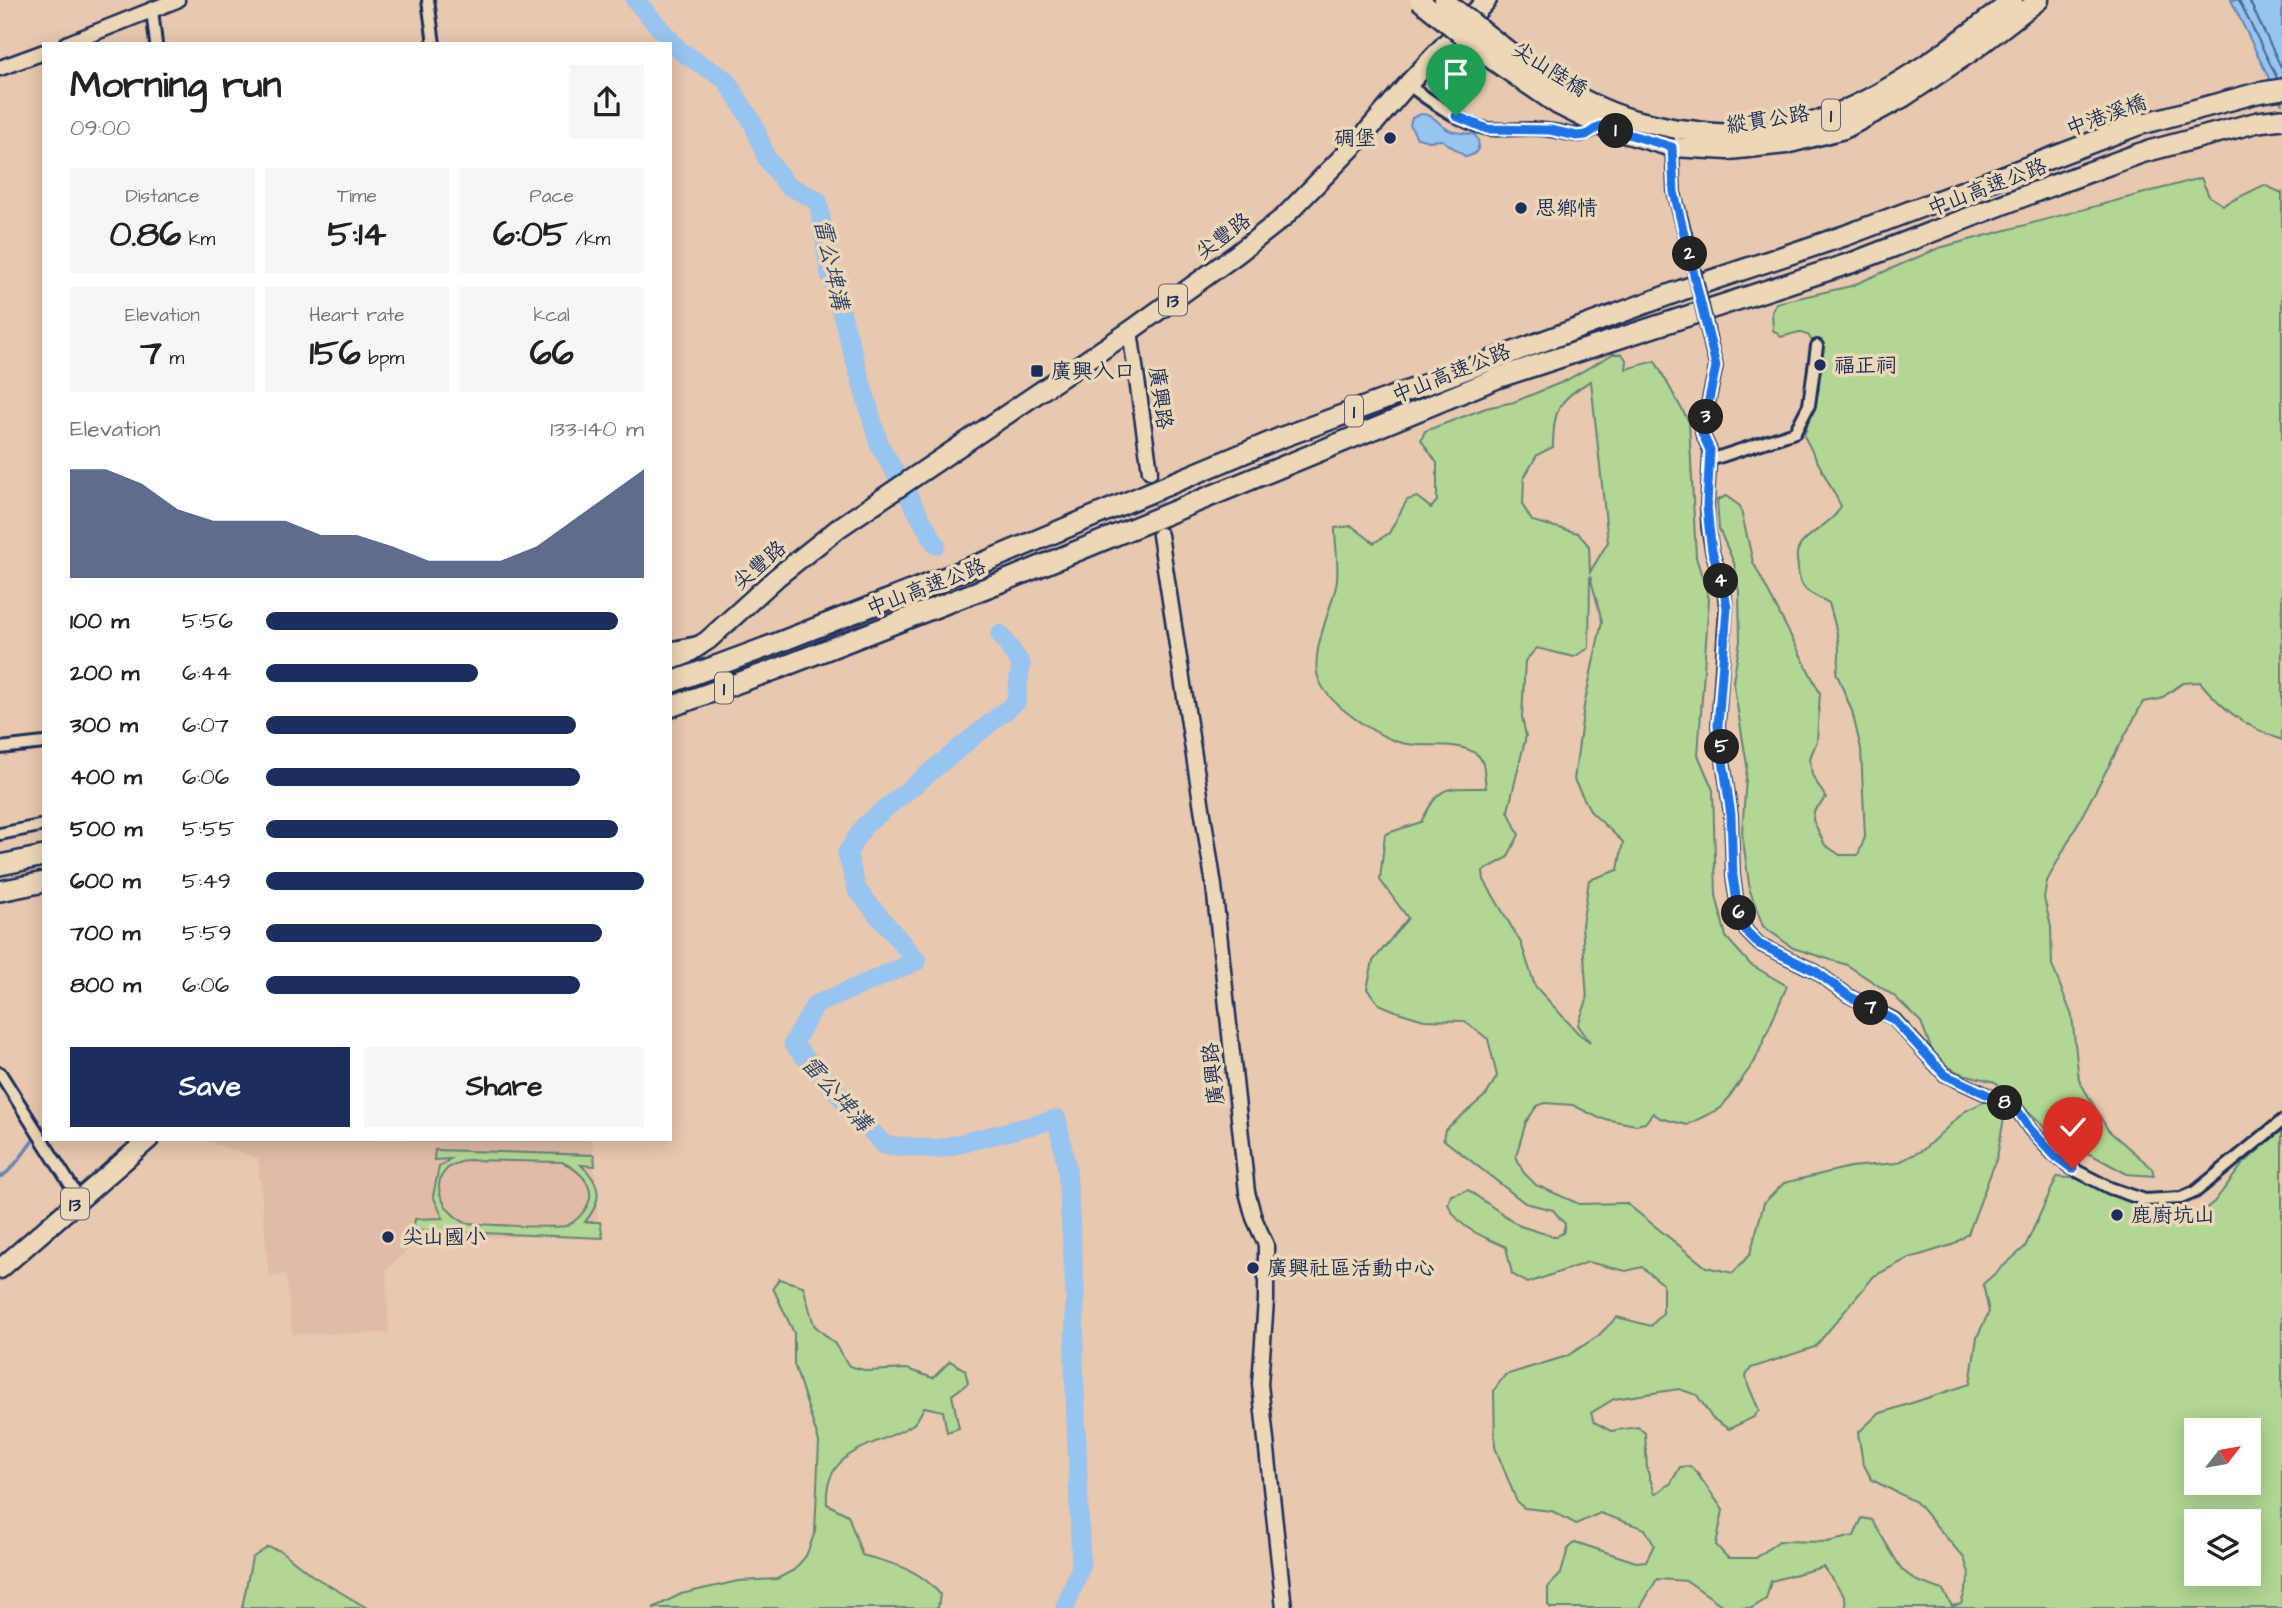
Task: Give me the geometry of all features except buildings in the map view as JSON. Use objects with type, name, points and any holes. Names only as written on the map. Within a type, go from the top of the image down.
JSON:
[{"type":"highway","name":"中港溪橋","points":[[1950,198],[2138,125],[2257,93],[2282,89]]},
{"type":"highway","name":"中山高速公路","points":[[672,707],[1014,577],[1500,377],[1854,262],[2141,153],[2258,122],[2282,119]]},
{"type":"highway","name":"中山高速公路","points":[[672,684],[987,561],[1280,438],[1682,290],[1950,198]]},
{"type":"highway","points":[[0,865],[42,856]]},
{"type":"highway","points":[[0,891],[42,882]]},
{"type":"main road","name":"尖山陸橋","points":[[1419,0],[1494,61],[1558,105],[1600,126],[1672,147]]},
{"type":"main road","name":"尖山陸橋","points":[[1444,0],[1539,74],[1586,100],[1633,119],[1677,129]]},
{"type":"main road","name":"尖豐路","points":[[672,664],[708,640],[777,577],[840,527],[1130,331],[1284,218],[1487,0]]},
{"type":"main road","name":"1","points":[[1967,45],[2013,0]]},
{"type":"main road","name":"1","points":[[1967,45],[2039,0]]},
{"type":"main road","name":"縱貫公路","points":[[1677,129],[1735,134],[1795,126],[1829,116],[1872,97],[1967,45]]},
{"type":"main road","name":"縱貫公路","points":[[1672,147],[1728,150],[1786,144],[1844,128],[1904,97],[1967,45]]},
{"type":"main road","name":"尖豐路","points":[[672,683],[694,665],[708,640]]},
{"type":"main road","name":"13","points":[[0,1269],[147,1141]]},
{"type":"street","points":[[71,42],[177,0]]},
{"type":"street","points":[[428,0],[433,42]]},
{"type":"street","points":[[152,10],[156,42]]},
{"type":"street","points":[[0,68],[42,53]]},
{"type":"street","points":[[1408,84],[1424,98],[1487,129],[1550,130],[1577,136],[1586,135],[1600,126]]},
{"type":"street","points":[[1677,129],[1672,147],[1674,192],[1716,366],[1702,433],[1710,450],[1707,505],[1712,551],[1727,608],[1718,726],[1731,815],[1733,876],[1738,909],[1746,931],[1759,944],[1815,971],[1849,996],[1894,1020],[1945,1075],[2016,1108],[2030,1129],[2055,1156],[2073,1169],[2110,1188],[2145,1200],[2181,1198],[2195,1192],[2282,1121]]},
{"type":"street","name":"廣興路","points":[[1130,331],[1150,471]]},
{"type":"street","points":[[1710,460],[1795,432],[1809,405],[1816,346]]},
{"type":"street","name":"廣興路","points":[[1160,535],[1214,890],[1247,1192],[1254,1218],[1266,1244],[1266,1300],[1260,1384],[1284,1608]]},
{"type":"street","points":[[672,648],[708,640]]},
{"type":"street","points":[[0,748],[42,743]]},
{"type":"street","points":[[0,835],[42,825]]},
{"type":"street","points":[[0,1073],[80,1200]]},
{"type":"shaded area","name":"尖山國小","points":[[205,1141],[592,1141],[599,1236],[421,1238],[386,1269],[389,1333],[292,1334],[286,1274],[269,1277],[258,1158]]},
{"type":"green space","points":[[2201,178],[2209,196],[2223,205],[2264,185],[2282,193],[2282,740],[2236,717],[2200,682],[2183,683],[2160,699],[2143,702],[2047,881],[2044,898],[2051,927],[2052,965],[2072,1016],[2079,1080],[2108,1130],[2152,1168],[2154,1176],[2127,1174],[2092,1155],[2056,1143],[2038,1120],[1995,1082],[1959,1073],[1935,1058],[1921,1022],[1894,996],[1847,965],[1793,948],[1763,926],[1750,891],[1742,833],[1747,765],[1733,681],[1740,641],[1739,592],[1734,563],[1719,529],[1717,500],[1726,496],[1740,506],[1753,562],[1820,693],[1817,741],[1810,758],[1812,775],[1826,798],[1814,811],[1813,820],[1825,845],[1840,855],[1858,855],[1865,837],[1861,749],[1852,711],[1836,672],[1839,646],[1829,603],[1812,594],[1801,583],[1797,559],[1799,547],[1831,519],[1841,506],[1804,436],[1819,389],[1818,350],[1808,335],[1799,332],[1781,337],[1773,330],[1772,312],[1776,303],[1851,286],[1939,248]]},
{"type":"green space","points":[[1613,354],[1622,354],[1627,361],[1626,369],[1655,361],[1689,422],[1696,557],[1709,599],[1698,755],[1713,790],[1716,895],[1726,937],[1750,964],[1787,986],[1755,1061],[1721,1108],[1687,1125],[1660,1118],[1653,1113],[1645,1123],[1636,1125],[1599,1118],[1573,1105],[1545,1103],[1537,1106],[1526,1122],[1516,1156],[1523,1172],[1536,1185],[1579,1204],[1626,1203],[1706,1267],[1733,1273],[1750,1254],[1764,1203],[1784,1183],[1850,1167],[1897,1163],[1923,1150],[1965,1111],[1990,1099],[1998,1102],[2004,1118],[1997,1157],[1968,1234],[1952,1245],[1907,1259],[1874,1276],[1815,1347],[1751,1368],[1746,1376],[1759,1410],[1754,1417],[1729,1429],[1712,1418],[1697,1395],[1679,1389],[1614,1399],[1591,1413],[1594,1422],[1611,1431],[1638,1427],[1645,1433],[1647,1469],[1655,1494],[1671,1483],[1680,1467],[1690,1466],[1697,1473],[1723,1510],[1716,1545],[1728,1558],[1756,1558],[1779,1541],[1827,1542],[1854,1536],[1862,1518],[1872,1520],[1902,1570],[1917,1581],[1943,1590],[1952,1606],[1961,1604],[1970,1576],[1964,1558],[1916,1502],[1872,1480],[1863,1463],[1858,1433],[1878,1414],[1970,1384],[1977,1337],[1989,1312],[1983,1284],[2025,1247],[2057,1177],[2084,1179],[2128,1195],[2133,1203],[2165,1225],[2183,1226],[2214,1202],[2243,1164],[2282,1130],[2282,1608],[1846,1608],[1845,1597],[1823,1567],[1771,1581],[1766,1599],[1752,1608],[1726,1608],[1687,1581],[1657,1579],[1640,1608],[1551,1608],[1548,1605],[1548,1587],[1561,1574],[1568,1548],[1575,1542],[1636,1562],[1646,1561],[1654,1545],[1645,1529],[1600,1513],[1576,1524],[1552,1511],[1524,1508],[1517,1502],[1495,1447],[1494,1390],[1505,1375],[1567,1356],[1598,1336],[1617,1317],[1651,1326],[1663,1313],[1663,1284],[1642,1267],[1626,1271],[1588,1262],[1528,1283],[1512,1274],[1506,1247],[1472,1231],[1452,1213],[1448,1204],[1451,1195],[1468,1190],[1520,1226],[1555,1237],[1563,1233],[1565,1224],[1553,1210],[1525,1203],[1443,1139],[1445,1130],[1487,1094],[1497,1076],[1488,1039],[1464,1021],[1424,1020],[1398,1012],[1379,1004],[1367,989],[1373,961],[1408,918],[1380,880],[1385,834],[1421,822],[1434,801],[1445,791],[1486,788],[1483,764],[1479,756],[1467,749],[1402,743],[1379,734],[1354,718],[1324,690],[1317,670],[1319,646],[1337,579],[1335,528],[1352,526],[1374,543],[1389,533],[1407,500],[1417,497],[1431,508],[1437,501],[1437,463],[1421,440],[1425,431],[1486,408],[1514,402],[1565,381]],"holes":[[[1591,381],[1608,542],[1590,572],[1589,546],[1578,533],[1532,521],[1523,506],[1524,478],[1537,455],[1553,447],[1554,424],[1560,407],[1571,394]],[[1590,576],[1602,621],[1584,706],[1574,780],[1591,812],[1623,842],[1618,870],[1589,880],[1582,925],[1587,1000],[1578,1025],[1590,1042],[1578,1033],[1535,986],[1521,943],[1484,880],[1483,871],[1507,858],[1519,835],[1508,811],[1526,736],[1522,717],[1525,661],[1537,648],[1574,657],[1589,648]]]},
{"type":"green space","points":[[435,1150],[594,1155],[595,1166],[581,1165],[593,1179],[598,1192],[595,1206],[585,1222],[600,1222],[603,1238],[413,1230],[415,1219],[443,1218],[433,1196],[439,1167],[450,1159],[434,1160]],"holes":[[[466,1160],[562,1162],[582,1176],[590,1192],[584,1211],[566,1226],[464,1222],[446,1206],[439,1191],[439,1183],[447,1169]]]},
{"type":"green space","points":[[779,1279],[803,1286],[814,1325],[834,1343],[849,1366],[868,1371],[907,1369],[933,1378],[950,1361],[965,1370],[968,1383],[952,1395],[959,1428],[947,1432],[943,1411],[924,1407],[912,1425],[843,1460],[828,1485],[827,1504],[848,1515],[862,1555],[894,1564],[922,1578],[940,1594],[938,1608],[653,1608],[681,1594],[738,1581],[777,1579],[794,1570],[806,1556],[815,1532],[819,1442],[794,1364],[794,1333],[773,1288]]},
{"type":"green space","points":[[268,1547],[281,1551],[313,1576],[367,1608],[242,1608],[252,1558]]},
{"type":"water","points":[[2231,0],[2282,0],[2282,105]]},
{"type":"water","points":[[1421,114],[1434,118],[1451,131],[1475,135],[1478,149],[1466,157],[1442,140],[1417,138],[1410,125],[1412,118]]},
{"type":"waterway","name":"雷公埤溝","points":[[635,0],[680,51],[726,80],[753,123],[767,159],[787,185],[818,201],[830,273],[879,444],[936,545]]},
{"type":"waterway","name":"雷公埤溝","points":[[1000,634],[1021,664],[1016,702],[864,826],[847,853],[857,890],[917,961],[815,1005],[793,1044],[884,1145],[939,1149],[1057,1119],[1067,1169],[1075,1291],[1074,1362],[1081,1566],[1065,1608]]},
{"type":"waterway","points":[[0,1177],[17,1162],[42,1128]]},
{"type":"tunnel","points":[[1150,471],[1158,525]]},
{"type":"place","name":"碉堡","points":[[1390,138]]},
{"type":"place","name":"思鄉情","points":[[1521,208]]},
{"type":"place","name":"福正祠","points":[[1820,365]]},
{"type":"place","name":"廣興入口","points":[[1037,371]]},
{"type":"place","name":"鹿廚坑山","points":[[2117,1215]]},
{"type":"place","name":"尖山國小","points":[[388,1237]]},
{"type":"place","name":"廣興社區活動中心","points":[[1253,1268]]},
{"type":"route","points":[[1456,116],[1487,129],[1550,130],[1577,136],[1586,135],[1600,126],[1672,147],[1674,192],[1716,366],[1702,433],[1710,450],[1707,505],[1712,551],[1727,608],[1718,726],[1731,815],[1733,876],[1738,909],[1746,931],[1759,944],[1815,971],[1849,996],[1894,1020],[1945,1075],[2016,1108],[2030,1129],[2055,1156],[2073,1169]]}]
